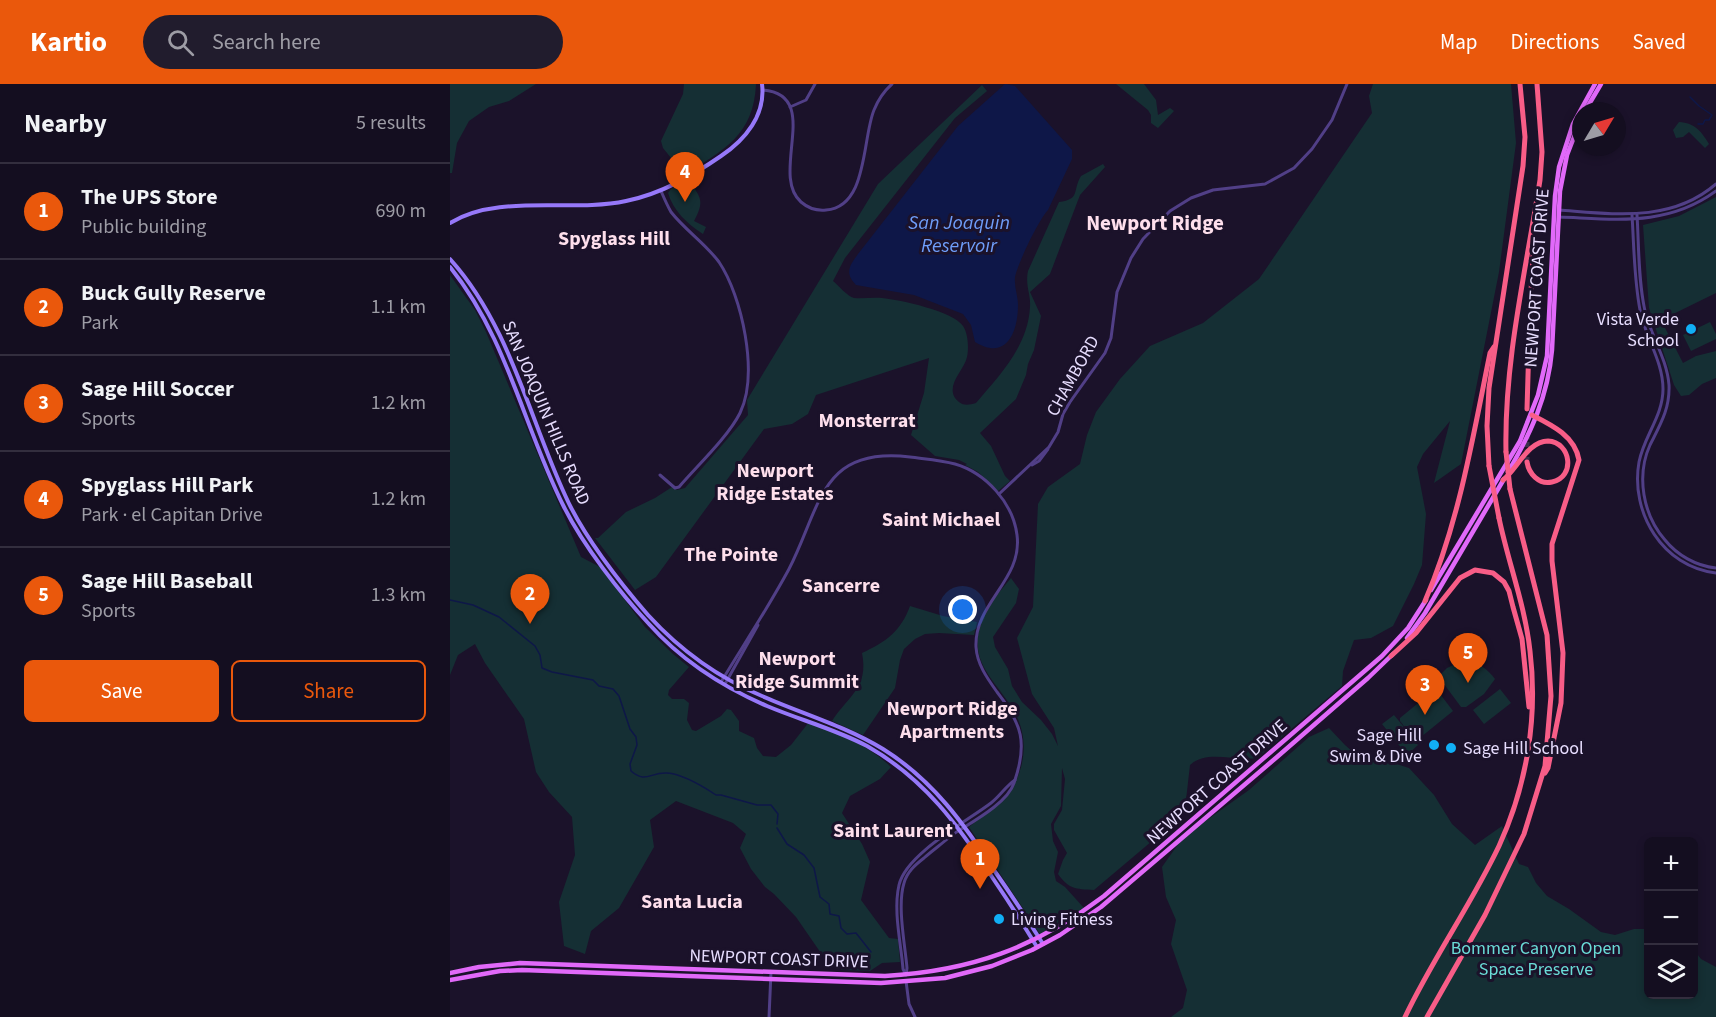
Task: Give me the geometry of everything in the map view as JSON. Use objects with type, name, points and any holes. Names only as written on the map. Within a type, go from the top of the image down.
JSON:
[{"type":"highway","points":[[1405,1017],[1500,844],[1516,801],[1525,766],[1531,722],[1533,682],[1530,648],[1518,587],[1499,518],[1489,466],[1487,426],[1489,388],[1523,166],[1525,137],[1520,84]]},
{"type":"highway","points":[[1537,84],[1542,152],[1530,307],[1532,414],[1551,424],[1568,438],[1578,453],[1579,460],[1552,544],[1563,653],[1563,684],[1552,751],[1548,768],[1541,780]]},
{"type":"highway","points":[[1427,1017],[1485,915],[1524,834],[1545,766],[1550,715],[1548,635],[1510,489],[1505,416],[1509,363],[1536,208]]},
{"type":"highway","points":[[1425,601],[1439,570],[1456,509],[1490,353],[1497,343]]},
{"type":"highway","points":[[1503,480],[1531,449],[1542,442],[1552,442],[1563,448],[1569,464],[1568,470],[1560,479],[1547,483],[1541,482],[1531,474],[1527,462]]},
{"type":"highway","points":[[1391,656],[1416,633],[1460,578],[1475,570],[1493,573],[1501,578],[1509,591],[1519,629],[1527,674],[1531,722]]},
{"type":"main road","points":[[450,223],[494,207],[601,205],[627,201],[661,191],[703,168],[741,141],[756,120],[763,90],[762,84]]},
{"type":"main road","name":"NEWPORT COAST DRIVE","points":[[450,973],[479,967],[520,963],[861,976],[906,975],[988,959],[1040,938],[1104,897],[1390,648],[1408,628],[1425,601],[1520,441],[1550,364],[1557,183],[1562,153],[1579,111],[1595,84]]},
{"type":"main road","points":[[1590,102],[1601,84]]},
{"type":"main road","name":"NEWPORT COAST DRIVE","points":[[1557,210],[1565,164],[1572,144]]},
{"type":"main road","name":"SAN JOAQUIN HILLS ROAD","points":[[450,260],[477,292],[495,326],[564,494],[583,529],[630,593],[658,625],[724,680]]},
{"type":"main road","name":"SAN JOAQUIN HILLS ROAD","points":[[450,267],[474,301],[493,336],[555,487],[580,535],[619,589],[651,626],[683,656],[768,706],[850,738],[881,755],[922,786],[962,826],[1043,944]]},
{"type":"main road","name":"NEWPORT COAST DRIVE","points":[[450,980],[500,971],[522,970],[882,983],[925,981],[970,973],[1012,959],[1043,944],[1081,922],[1101,907],[1391,656],[1411,634],[1425,613],[1524,445],[1532,414]]},
{"type":"main road","name":"SAN JOAQUIN HILLS ROAD","points":[[962,826],[1037,947]]},
{"type":"street","points":[[790,107],[806,100],[815,84]]},
{"type":"street","points":[[763,90],[781,94],[790,107],[793,130],[790,187],[798,199],[808,207],[820,210],[831,209],[847,201],[855,191],[873,112],[881,96],[892,84]]},
{"type":"street","name":"CHAMBORD","points":[[999,494],[1049,447],[1058,432],[1070,402],[1105,353],[1111,338],[1117,292],[1131,258],[1143,239],[1170,211],[1191,198],[1214,190],[1265,184],[1294,168],[1332,120],[1347,84]]},
{"type":"street","points":[[1637,217],[1681,205],[1698,197],[1716,184]]},
{"type":"street","points":[[660,475],[677,488],[730,428],[741,412],[747,390],[747,354],[737,303],[727,276],[711,251],[674,215],[661,191]]},
{"type":"street","points":[[1557,217],[1658,217],[1685,209],[1716,191]]},
{"type":"street","points":[[1557,210],[1633,217]]},
{"type":"street","points":[[1633,217],[1640,312],[1658,362],[1663,390],[1658,417],[1639,461],[1639,497],[1650,528],[1674,557],[1686,564],[1716,573]]},
{"type":"street","points":[[1637,217],[1643,301],[1665,365],[1669,388],[1666,413],[1650,446],[1644,466],[1646,506],[1659,534],[1676,552],[1699,564],[1716,568]]},
{"type":"street","points":[[724,680],[759,623],[795,556],[818,501],[835,475],[851,464],[869,457],[897,456],[949,462],[962,466],[974,472],[999,494],[1014,518],[1018,537],[1015,562],[1009,576],[982,615],[976,649],[983,672],[1013,713],[1022,749],[1015,780],[991,804],[912,862],[900,882],[897,897],[903,969],[906,975],[909,1004],[915,1017]]},
{"type":"street","points":[[769,1017],[771,972]]},
{"type":"green space","points":[[450,84],[536,84],[509,101],[489,107],[469,121],[457,143],[452,173],[450,173]]},
{"type":"green space","points":[[684,84],[756,84],[750,116],[743,128],[724,149],[684,174],[663,148],[661,141],[683,94]]},
{"type":"green space","points":[[1116,84],[1144,84],[1156,100],[1158,115],[1170,108],[1174,111],[1158,128],[1151,123],[1148,110]]},
{"type":"green space","points":[[1373,84],[1511,84],[1516,143],[1499,272],[1461,464],[1434,483],[1450,421],[1423,454],[1417,467],[1426,514],[1422,565],[1393,626],[1371,638],[1354,640],[1343,671],[1342,686],[1257,758],[1213,757],[1197,760],[1190,765],[1182,814],[1094,890],[1073,887],[1058,874],[1067,853],[1054,830],[1054,824],[1062,810],[1065,779],[1062,768],[1061,806],[1051,824],[1053,841],[1058,852],[1054,872],[1056,881],[1065,887],[1084,908],[1040,934],[969,827],[1008,794],[1018,775],[1024,745],[1016,715],[992,681],[980,659],[979,632],[984,615],[1011,578],[1019,589],[1016,603],[993,637],[995,647],[1008,669],[1012,686],[1022,702],[1041,720],[1058,746],[1054,728],[1032,694],[1017,638],[1033,607],[1038,504],[1048,487],[1080,464],[1087,435],[1096,412],[1120,379],[1150,346],[1203,323],[1259,279],[1372,113],[1369,96]]},
{"type":"green space","points":[[982,85],[987,91],[955,118],[845,258],[833,281],[854,298],[879,298],[926,307],[949,316],[963,326],[968,341],[967,357],[953,385],[954,397],[967,405],[976,403],[1011,359],[1024,335],[1030,307],[1028,271],[1059,202],[1070,199],[1075,194],[1081,176],[1103,164],[1105,167],[1080,195],[1050,274],[1030,292],[1041,316],[1034,350],[1016,399],[980,433],[991,446],[1005,476],[1010,481],[998,491],[978,472],[965,465],[967,464],[959,460],[935,456],[911,435],[924,393],[929,358],[816,395],[808,414],[792,424],[764,429],[656,577],[635,590],[595,538],[598,538],[626,512],[672,487],[677,490],[685,488],[748,415],[747,400],[878,184]]},
{"type":"green space","points":[[1679,122],[1697,128],[1709,144],[1705,148],[1689,132],[1683,137],[1676,138],[1673,130]]},
{"type":"green space","points":[[688,180],[700,199],[700,209],[694,221],[706,227],[703,234],[681,216],[668,193]]},
{"type":"green space","points":[[1716,197],[1716,293],[1661,320],[1683,363],[1696,356],[1716,351],[1716,378],[1702,384],[1689,395],[1681,396],[1674,385],[1649,308],[1643,225],[1679,216]]},
{"type":"green space","points":[[450,275],[475,310],[486,332],[581,557],[600,567],[645,627],[689,667],[669,690],[668,695],[672,699],[684,699],[689,703],[687,720],[692,730],[696,731],[721,716],[727,709],[731,710],[739,721],[739,731],[754,738],[763,756],[776,757],[791,745],[809,722],[853,740],[873,752],[891,767],[880,779],[850,796],[842,813],[862,844],[870,862],[861,900],[889,938],[898,939],[900,962],[882,963],[870,971],[841,970],[841,961],[825,959],[796,917],[765,887],[751,869],[740,848],[746,834],[733,823],[676,801],[650,820],[654,847],[619,908],[591,931],[585,954],[564,946],[559,902],[575,855],[572,817],[549,792],[536,772],[524,719],[485,663],[475,644],[458,655],[450,675]]},
{"type":"green space","points":[[1710,322],[1716,339],[1691,351],[1683,335]]},
{"type":"green space","points":[[910,606],[943,616],[977,622],[974,635],[939,633],[925,634],[915,639],[904,649],[895,688],[863,735],[832,721],[860,683],[863,675],[862,653],[892,635]]},
{"type":"green space","points":[[1460,662],[1480,665],[1495,679],[1484,694],[1466,707],[1461,707],[1440,675],[1447,668]]},
{"type":"green space","points":[[1500,689],[1511,703],[1484,724],[1473,710]]},
{"type":"green space","points":[[1434,690],[1437,690],[1453,711],[1416,741],[1413,739],[1418,745],[1407,755],[1382,724],[1394,715],[1413,738],[1400,718]]},
{"type":"green space","name":"Bommer Canyon Open Space Preserve","points":[[1329,728],[1355,754],[1359,752],[1409,768],[1434,795],[1452,824],[1475,845],[1502,826],[1519,864],[1528,867],[1536,883],[1547,896],[1601,932],[1615,935],[1634,929],[1644,929],[1644,999],[1698,999],[1698,955],[1716,967],[1716,1017],[1171,1017],[1183,1008],[1187,990],[1171,944],[1176,920],[1166,897],[1162,867],[1183,837],[1249,790],[1309,737]]},
{"type":"water","name":"San Joaquin Reservoir","points":[[1005,84],[1015,86],[1072,150],[1072,159],[1048,210],[1029,242],[1017,271],[1015,281],[1018,302],[1013,334],[1002,346],[995,348],[975,342],[971,325],[963,314],[914,295],[856,285],[849,273],[858,254],[958,126]]},
{"type":"waterway","points":[[1690,97],[1712,115],[1703,124],[1698,124]]},
{"type":"waterway","points":[[450,600],[473,605],[499,617],[535,646],[540,655],[542,668],[593,680],[599,686],[613,689],[619,696],[630,729],[636,737],[637,745],[630,764],[631,771],[636,775],[644,777],[661,773],[673,774],[693,781],[716,795],[757,805],[771,805],[778,814],[777,824]]},
{"type":"waterway","points":[[777,828],[787,844],[804,855],[814,868],[820,897],[829,904],[830,914],[839,916],[841,928],[847,934],[856,933],[871,952]]},
{"type":"tunnel","points":[[1527,436],[1527,462]]},
{"type":"place","name":"Spyglass Hill Park","points":[[685,202]]},
{"type":"place","name":"Vista Verde School","points":[[1691,329]]},
{"type":"place","name":"Buck Gully Reserve","points":[[530,624]]},
{"type":"place","name":"Sage Hill Baseball","points":[[1468,683]]},
{"type":"place","name":"Sage Hill Soccer","points":[[1425,715]]},
{"type":"place","name":"Sage Hill Swim & Dive","points":[[1434,745]]},
{"type":"place","name":"Sage Hill School","points":[[1451,748]]},
{"type":"place","name":"The UPS Store","points":[[980,889]]},
{"type":"place","name":"Living Fitness","points":[[999,919]]},
{"type":"district","name":"Newport Ridge","points":[[1155,223]]},
{"type":"district","name":"Spyglass Hill","points":[[614,239]]},
{"type":"district","name":"Monsterrat","points":[[867,421]]},
{"type":"district","name":"Newport Ridge Estates","points":[[775,482]]},
{"type":"district","name":"Saint Michael","points":[[941,520]]},
{"type":"district","name":"The Pointe","points":[[731,555]]},
{"type":"district","name":"Sancerre","points":[[841,586]]},
{"type":"district","name":"Newport Ridge Summit","points":[[797,670]]},
{"type":"district","name":"Newport Ridge Apartments","points":[[952,720]]},
{"type":"district","name":"Saint Laurent","points":[[893,831]]},
{"type":"district","name":"Santa Lucia","points":[[692,902]]}]
